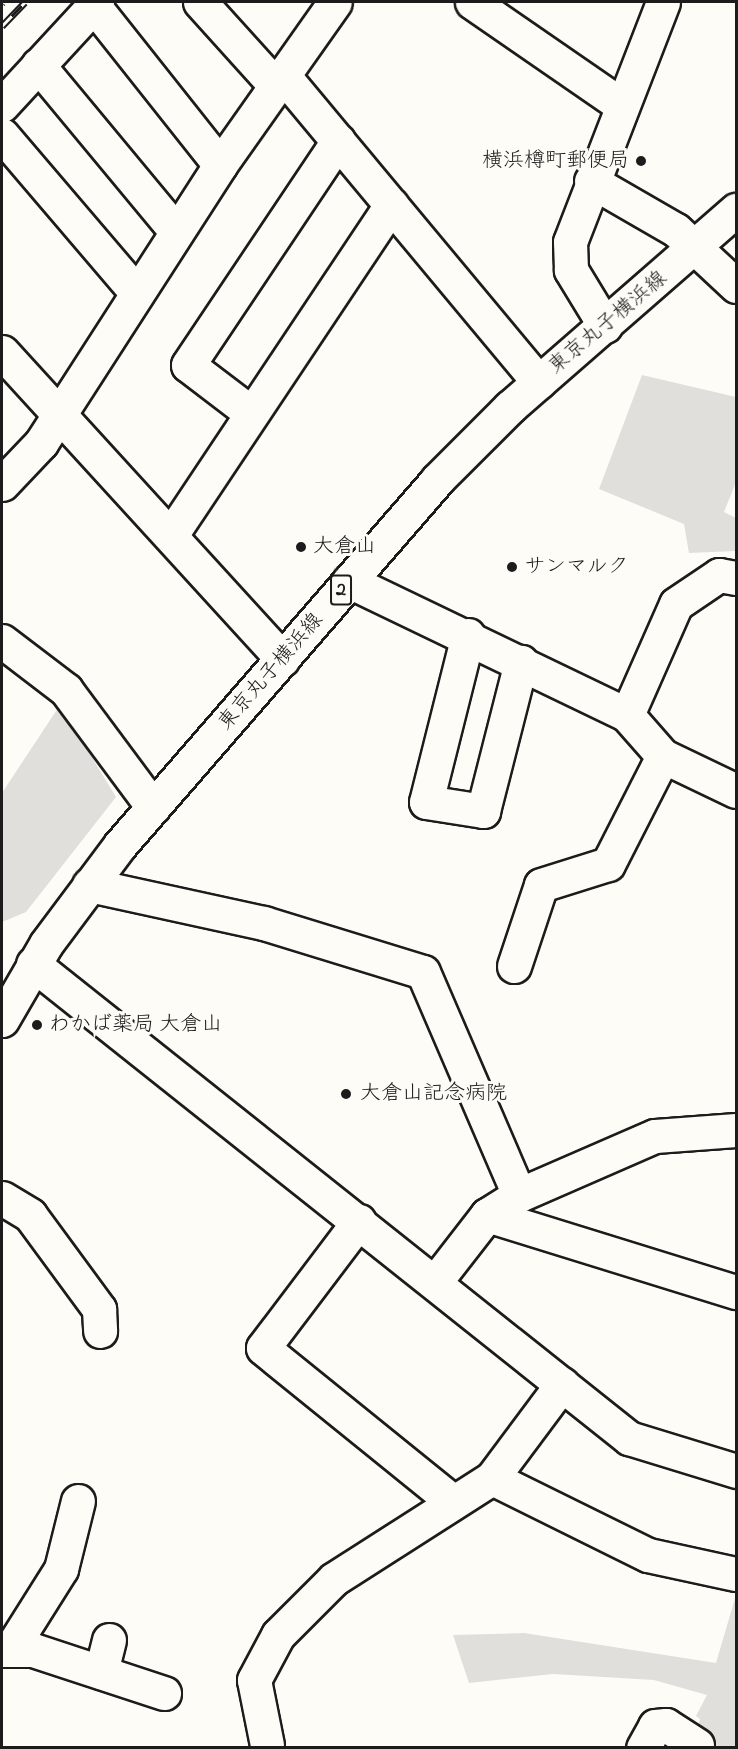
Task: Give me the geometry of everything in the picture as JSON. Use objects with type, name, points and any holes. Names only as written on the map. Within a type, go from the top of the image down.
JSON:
[{"type":"street","points":[[201,2],[338,141],[539,382]]},
{"type":"street","points":[[2,484],[59,415],[220,165],[335,2]]},
{"type":"street","points":[[472,2],[620,104]]},
{"type":"street","points":[[605,326],[580,290],[569,255],[591,181],[620,104],[663,2]]},
{"type":"street","points":[[2,105],[95,4],[220,165]]},
{"type":"street","points":[[38,65],[176,231]]},
{"type":"street","points":[[2,135],[137,293]]},
{"type":"street","points":[[251,413],[188,365],[338,141]]},
{"type":"street","points":[[591,181],[698,247],[736,286]]},
{"type":"street","points":[[171,536],[391,205]]},
{"type":"street","name":"東京丸子横浜線","points":[[2,1020],[33,964],[89,885],[153,807],[462,454],[539,382],[698,247],[736,210]]},
{"type":"street","points":[[2,352],[282,659]]},
{"type":"street","points":[[627,715],[676,604],[719,575],[736,578]]},
{"type":"street","points":[[349,581],[468,635],[627,715],[663,756],[736,791]]},
{"type":"street","points":[[468,635],[426,802],[483,811],[521,662]]},
{"type":"street","points":[[2,643],[66,690],[153,807]]},
{"type":"street","points":[[514,966],[541,885],[608,864],[663,756]]},
{"type":"street","points":[[89,885],[264,923],[423,972],[519,1195]]},
{"type":"street","points":[[33,964],[629,1438],[736,1471]]},
{"type":"street","points":[[435,1282],[487,1215],[519,1195],[654,1136],[736,1130]]},
{"type":"street","points":[[2,1198],[30,1215],[105,1312]]},
{"type":"street","points":[[487,1215],[736,1292]]},
{"type":"street","points":[[359,1221],[263,1348],[452,1502]]},
{"type":"street","points":[[267,1745],[254,1680],[278,1635],[334,1579],[492,1478],[562,1384]]},
{"type":"street","points":[[492,1478],[648,1555],[736,1574]]},
{"type":"street","points":[[6,1650],[61,1569],[78,1502]]},
{"type":"street","points":[[101,1672],[109,1640]]},
{"type":"street","points":[[6,1650],[33,1650],[164,1693]]},
{"type":"street","points":[[643,1748],[648,1733],[666,1725],[697,1745]]},
{"type":"shaded area","points":[[642,375],[736,397],[736,482],[724,512],[736,518],[736,551],[689,553],[684,524],[599,489]]},
{"type":"shaded area","points":[[60,705],[116,797],[26,912],[2,922],[2,793]]},
{"type":"shaded area","points":[[736,1595],[736,1747],[692,1747],[700,1719],[696,1716],[707,1695],[654,1680],[553,1674],[469,1683],[453,1635],[524,1633],[716,1663]]},
{"type":"railway","points":[[2,26],[25,2]]},
{"type":"place","name":"横浜樽町郵便局","points":[[641,161]]},
{"type":"place","name":"大倉山","points":[[301,547]]},
{"type":"place","name":"サンマルク","points":[[512,567]]},
{"type":"place","name":"わかば薬局 大倉山","points":[[37,1025]]},
{"type":"place","name":"大倉山記念病院","points":[[346,1094]]}]
